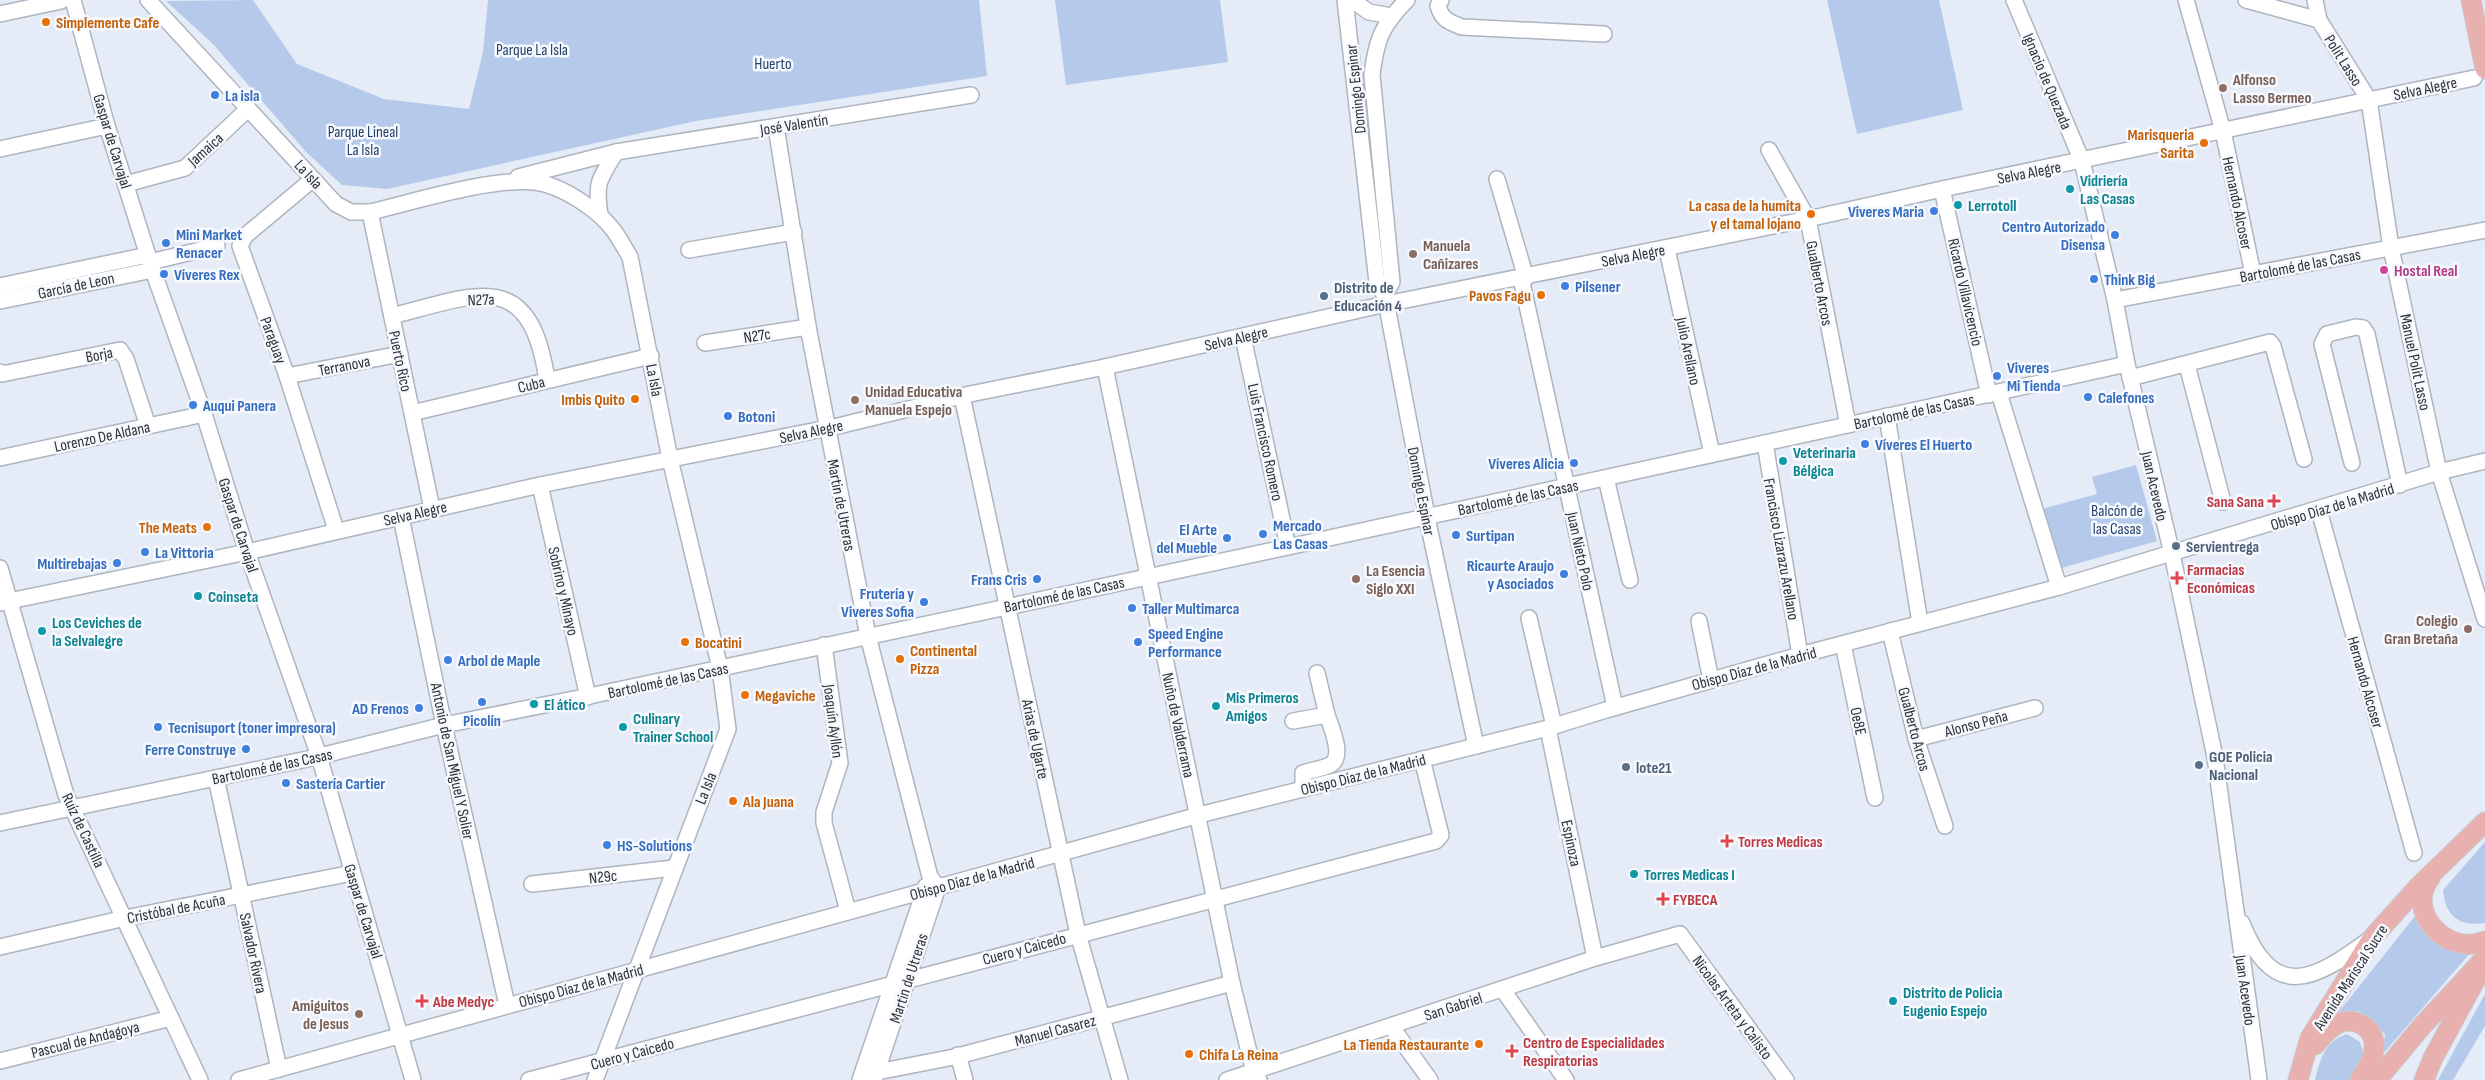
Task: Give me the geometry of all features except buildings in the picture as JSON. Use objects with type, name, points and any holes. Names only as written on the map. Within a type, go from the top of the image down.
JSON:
[{"type":"main road","points":[[2471,0],[2479,73]]},
{"type":"main road","name":"Avenida Mariscal Sucre","points":[[2298,1080],[2310,1038],[2373,937],[2437,868],[2485,822]]},
{"type":"main road","points":[[2437,868],[2427,882],[2422,895],[2423,909],[2429,923],[2438,934],[2450,941],[2465,944],[2485,941]]},
{"type":"main road","points":[[2377,1080],[2422,1026],[2485,958]]},
{"type":"main road","points":[[2424,1080],[2433,1058],[2485,962]]},
{"type":"main road","points":[[2303,1058],[2332,1027],[2344,1021],[2357,1022],[2371,1032],[2374,1040],[2374,1050],[2360,1080]]},
{"type":"street","points":[[0,14],[65,0]]},
{"type":"street","name":"Gaspar de Carvajal","points":[[65,0],[150,262],[204,414],[247,552],[319,756],[413,1080]]},
{"type":"street","name":"La Isla","points":[[148,0],[336,204],[351,212],[370,212],[490,184],[536,182],[567,193],[600,215],[614,231],[630,257],[670,459],[720,668],[728,724],[727,734],[674,868],[638,970],[595,1080]]},
{"type":"street","name":"Domingo Espinar","points":[[1345,0],[1377,282],[1386,300],[1427,517],[1476,746]]},
{"type":"street","points":[[1352,0],[1369,12],[1391,16]]},
{"type":"street","name":"Domingo Espinar","points":[[1386,300],[1392,282],[1372,75],[1375,49],[1382,31],[1391,16],[1407,0]]},
{"type":"street","points":[[1441,0],[1438,6],[1440,15],[1445,21],[1462,27],[1604,34]]},
{"type":"street","name":"Ignacio de Quezada","points":[[2014,0],[2082,161]]},
{"type":"street","name":"Hernando Alcoser","points":[[2186,0],[2223,131],[2253,274]]},
{"type":"street","name":"Polit Lasso","points":[[2246,0],[2319,20]]},
{"type":"street","name":"Polit Lasso","points":[[2315,0],[2319,20],[2369,100]]},
{"type":"street","name":"Selva Alegre","points":[[5,602],[247,552],[336,530],[540,485],[827,428],[962,396],[1243,337],[1386,300],[1524,278],[1666,249],[2369,100],[2479,73]]},
{"type":"street","name":"José Valentín","points":[[490,184],[616,152],[971,95]]},
{"type":"street","name":"Manuel Polit Lasso","points":[[2369,100],[2391,248],[2439,472],[2485,619]]},
{"type":"street","name":"Jamaica","points":[[126,184],[185,168],[248,109]]},
{"type":"street","points":[[0,150],[107,126]]},
{"type":"street","name":"Martin de Utreras","points":[[776,127],[808,327],[868,636],[934,882],[907,979],[876,1076]]},
{"type":"street","name":"Gualberto Arcos","points":[[1768,150],[1808,219],[1848,425]]},
{"type":"street","points":[[600,215],[596,192],[603,173],[616,152]]},
{"type":"street","name":"Juan Acevedo","points":[[2082,161],[2115,300],[2128,371],[2172,554],[2215,757],[2259,1080]]},
{"type":"street","name":"Paraguay","points":[[313,179],[240,242],[287,376],[336,530]]},
{"type":"street","name":"Juan Nieto Polo","points":[[1498,179],[1524,278],[1566,486],[1615,707]]},
{"type":"street","name":"Ricardo Villavicencio","points":[[1942,189],[1994,394],[2059,587]]},
{"type":"street","name":"Puerto Rico","points":[[370,212],[432,509]]},
{"type":"street","name":"Bartolomé de las Casas","points":[[2115,300],[2485,230]]},
{"type":"street","points":[[689,250],[794,232]]},
{"type":"street","points":[[150,262],[217,246]]},
{"type":"street","name":"Julio Arellano","points":[[1666,249],[1712,454]]},
{"type":"street","name":"García de Leon","points":[[0,286],[150,262]]},
{"type":"street","name":"García de Leon","points":[[0,301],[150,262]]},
{"type":"street","name":"N27a","points":[[392,316],[473,296],[499,296],[523,310],[537,333],[547,380]]},
{"type":"street","name":"N27c","points":[[705,343],[808,327]]},
{"type":"street","points":[[2352,463],[2322,344],[2324,337],[2331,332],[2360,327],[2367,334],[2400,485]]},
{"type":"street","name":"Luis Francisco Romero","points":[[1243,337],[1288,547]]},
{"type":"street","name":"Bartolomé de las Casas","points":[[0,823],[319,756],[444,725],[588,697],[1006,606],[1149,577],[1887,416],[1994,394],[2128,371],[2187,364],[2268,342],[2272,344],[2304,459]]},
{"type":"street","name":"Borja","points":[[0,372],[2,374],[120,350],[126,359],[148,426]]},
{"type":"street","name":"Terranova","points":[[287,376],[400,354]]},
{"type":"street","name":"Cuba","points":[[412,413],[651,356]]},
{"type":"street","points":[[2187,364],[2224,502]]},
{"type":"street","name":"Nuño de Valderrama","points":[[1104,367],[1149,577],[1214,900],[1232,983],[1256,1076]]},
{"type":"street","name":"Arias de Ugarte","points":[[962,396],[1078,934],[1120,1080]]},
{"type":"street","name":"Lorenzo De Aldana","points":[[0,458],[204,414]]},
{"type":"street","points":[[1887,416],[1920,623]]},
{"type":"street","name":"Francisco Lizarazu Arellano","points":[[1765,443],[1800,655]]},
{"type":"street","name":"Obispo Díaz de la Madrid","points":[[934,882],[1061,853],[1198,815],[1551,727],[1800,655],[2059,587],[2319,510],[2439,472],[2485,462]]},
{"type":"street","points":[[1606,478],[1630,580]]},
{"type":"street","name":"Sobrino y Minayo","points":[[540,485],[588,697]]},
{"type":"street","name":"Hernando Alcoser","points":[[2319,510],[2414,853]]},
{"type":"street","name":"Antonio de San Miguel Y Solier","points":[[401,517],[444,725],[507,1005]]},
{"type":"street","name":"Ruíz de Castilla","points":[[0,568],[5,602],[66,795],[74,808],[200,1080]]},
{"type":"street","name":"Espinoza","points":[[1529,618],[1595,958]]},
{"type":"street","points":[[1699,621],[1711,680]]},
{"type":"street","name":"Gualberto Arcos","points":[[1890,631],[1916,739],[1945,826]]},
{"type":"street","name":"Oe8E","points":[[1843,644],[1875,798]]},
{"type":"street","name":"Joaquín Ayllón","points":[[824,645],[840,762],[824,812],[824,823],[848,912]]},
{"type":"street","points":[[1303,789],[1303,773],[1330,765],[1336,759],[1337,752],[1317,673]]},
{"type":"street","name":"Alonso Peña","points":[[1916,739],[2036,708]]},
{"type":"street","points":[[1293,721],[1328,715]]},
{"type":"street","name":"Cuero y Caicedo","points":[[529,1080],[1438,840],[1441,834],[1422,759]]},
{"type":"street","name":"Salvador Rivera","points":[[216,778],[278,1068]]},
{"type":"street","name":"N29c","points":[[532,884],[674,868]]},
{"type":"street","name":"Cristóbal de Acuña","points":[[0,947],[125,918],[352,873]]},
{"type":"street","name":"Martin de Utreras","points":[[860,1080],[922,891],[934,882]]},
{"type":"street","name":"Obispo Díaz de la Madrid","points":[[239,1080],[922,891]]},
{"type":"street","name":"Juan Acevedo","points":[[2234,901],[2255,950],[2264,962],[2283,974],[2307,976],[2322,972],[2373,937]]},
{"type":"street","name":"San Gabriel","points":[[1227,1080],[1256,1076],[1391,1026],[1595,958],[1680,934]]},
{"type":"street","name":"Nicolas Arteta y Calisto","points":[[1680,934],[1786,1080]]},
{"type":"street","name":"Manuel Casarez","points":[[876,1076],[1232,983]]},
{"type":"street","points":[[1503,990],[1566,1080]]},
{"type":"street","name":"Pascual de Andagoya","points":[[0,1061],[171,1018]]},
{"type":"street","points":[[1391,1026],[1430,1080]]},
{"type":"street","points":[[958,1055],[965,1080]]},
{"type":"green space","points":[[253,0],[297,64],[384,99],[469,109],[483,52],[488,0],[979,0],[987,76],[696,121],[387,189],[342,185],[306,152],[213,44],[166,1]]},
{"type":"green space","points":[[1055,0],[1220,0],[1228,62],[1066,85]]},
{"type":"green space","points":[[1827,0],[1939,0],[1963,110],[1857,134]]},
{"type":"green space","name":"Balcón de las Casas","points":[[2136,465],[2157,541],[2058,569],[2042,509],[2097,494],[2092,477]]},
{"type":"green space","points":[[2485,842],[2485,923],[2468,923],[2455,918],[2450,913],[2444,899],[2443,890]]},
{"type":"green space","points":[[2419,911],[2423,930],[2435,943],[2452,950],[2471,952],[2382,1055],[2385,1035],[2371,1018],[2358,1011],[2334,1018]]},
{"type":"green space","points":[[2485,994],[2485,1026],[2453,1080],[2438,1080]]},
{"type":"green space","points":[[2347,1034],[2360,1042],[2364,1055],[2353,1080],[2315,1080],[2319,1065],[2329,1046],[2333,1041]]},
{"type":"place","name":"Simplemente Cafe","points":[[46,22]]},
{"type":"place","name":"Alfonso Lasso Bermeo","points":[[2223,88]]},
{"type":"place","name":"La isla","points":[[215,95]]},
{"type":"place","name":"Marisqueria Sarita","points":[[2204,143]]},
{"type":"place","name":"Vidriería Las Casas","points":[[2070,189]]},
{"type":"place","name":"Lerrotoll","points":[[1958,205]]},
{"type":"place","name":"Viveres Maria","points":[[1934,211]]},
{"type":"place","name":"La casa de la humita y el tamal lojano","points":[[1811,214]]},
{"type":"place","name":"Centro Autorizado Disensa","points":[[2115,235]]},
{"type":"place","name":"Mini Market Renacer","points":[[166,243]]},
{"type":"place","name":"Manuela Cañizares","points":[[1413,254]]},
{"type":"place","name":"Hostal Real","points":[[2384,270]]},
{"type":"place","name":"Víveres Rex","points":[[164,274]]},
{"type":"place","name":"Think Big","points":[[2094,279]]},
{"type":"place","name":"Pilsener","points":[[1565,286]]},
{"type":"place","name":"Pavos Fagu","points":[[1541,295]]},
{"type":"place","name":"Distrito de Educación 4","points":[[1324,296]]},
{"type":"place","name":"Viveres Mi Tienda","points":[[1997,376]]},
{"type":"place","name":"Calefones","points":[[2088,397]]},
{"type":"place","name":"Imbis Quito","points":[[635,399]]},
{"type":"place","name":"Unidad Educativa Manuela Espejo","points":[[855,400]]},
{"type":"place","name":"Auqui Panera","points":[[193,405]]},
{"type":"place","name":"Botoni","points":[[728,416]]},
{"type":"place","name":"Víveres El Huerto","points":[[1865,444]]},
{"type":"place","name":"Veterinaria Bélgica","points":[[1783,461]]},
{"type":"place","name":"Víveres Alicia","points":[[1574,463]]},
{"type":"place","name":"Sana Sana","points":[[2274,501]]},
{"type":"place","name":"The Meats","points":[[207,527]]},
{"type":"place","name":"Mercado Las Casas","points":[[1263,534]]},
{"type":"place","name":"Surtipan","points":[[1456,535]]},
{"type":"place","name":"El Arte del Mueble","points":[[1227,538]]},
{"type":"place","name":"Servientrega","points":[[2176,546]]},
{"type":"place","name":"La Vittoria","points":[[145,552]]},
{"type":"place","name":"Multirebajas","points":[[117,563]]},
{"type":"place","name":"Ricaurte Araujo y Asociados","points":[[1564,574]]},
{"type":"place","name":"Farmacias Económicas","points":[[2177,578]]},
{"type":"place","name":"Frans Cris","points":[[1037,579]]},
{"type":"place","name":"La Esencia Siglo XXI","points":[[1356,579]]},
{"type":"place","name":"Coinseta","points":[[198,596]]},
{"type":"place","name":"Frutería y Viveres Sofia","points":[[924,602]]},
{"type":"place","name":"Taller Multimarca","points":[[1132,608]]},
{"type":"place","name":"Colegio Gran Bretaña","points":[[2468,629]]},
{"type":"place","name":"Los Ceviches de la Selvalegre","points":[[42,631]]},
{"type":"place","name":"Bocatini","points":[[685,642]]},
{"type":"place","name":"Speed Engine Performance","points":[[1138,642]]},
{"type":"place","name":"Continental Pizza","points":[[900,659]]},
{"type":"place","name":"Arbol de Maple","points":[[448,660]]},
{"type":"place","name":"Megaviche","points":[[745,695]]},
{"type":"place","name":"Picolín","points":[[482,702]]},
{"type":"place","name":"El ático","points":[[534,704]]},
{"type":"place","name":"Mis Primeros Amigos","points":[[1216,706]]},
{"type":"place","name":"AD Frenos","points":[[419,708]]},
{"type":"place","name":"Tecnisuport (toner impresora)","points":[[158,727]]},
{"type":"place","name":"Culinary Trainer School","points":[[623,727]]},
{"type":"place","name":"Ferre Construye","points":[[246,749]]},
{"type":"place","name":"GOE Policia Nacional","points":[[2199,765]]},
{"type":"place","name":"lote21","points":[[1626,767]]},
{"type":"place","name":"Sastería Cartier","points":[[286,783]]},
{"type":"place","name":"Ala Juana","points":[[733,801]]},
{"type":"place","name":"Torres Medicas","points":[[1727,841]]},
{"type":"place","name":"HS-Solutions","points":[[607,845]]},
{"type":"place","name":"Torres Medicas I","points":[[1634,874]]},
{"type":"place","name":"FYBECA","points":[[1663,899]]},
{"type":"place","name":"Abe Medyc","points":[[422,1001]]},
{"type":"place","name":"Distrito de Policia Eugenio Espejo","points":[[1893,1001]]},
{"type":"place","name":"Amiguitos de Jesus","points":[[359,1014]]},
{"type":"place","name":"La Tienda Restaurante","points":[[1479,1044]]},
{"type":"place","name":"Centro de Especialidades Respiratorias","points":[[1512,1051]]},
{"type":"place","name":"Chifa La Reina","points":[[1189,1054]]},
{"type":"park label","name":"Parque La Isla","points":[[532,49]]},
{"type":"park label","name":"Huerto","points":[[773,63]]},
{"type":"park label","name":"Parque Lineal La Isla","points":[[363,140]]}]
